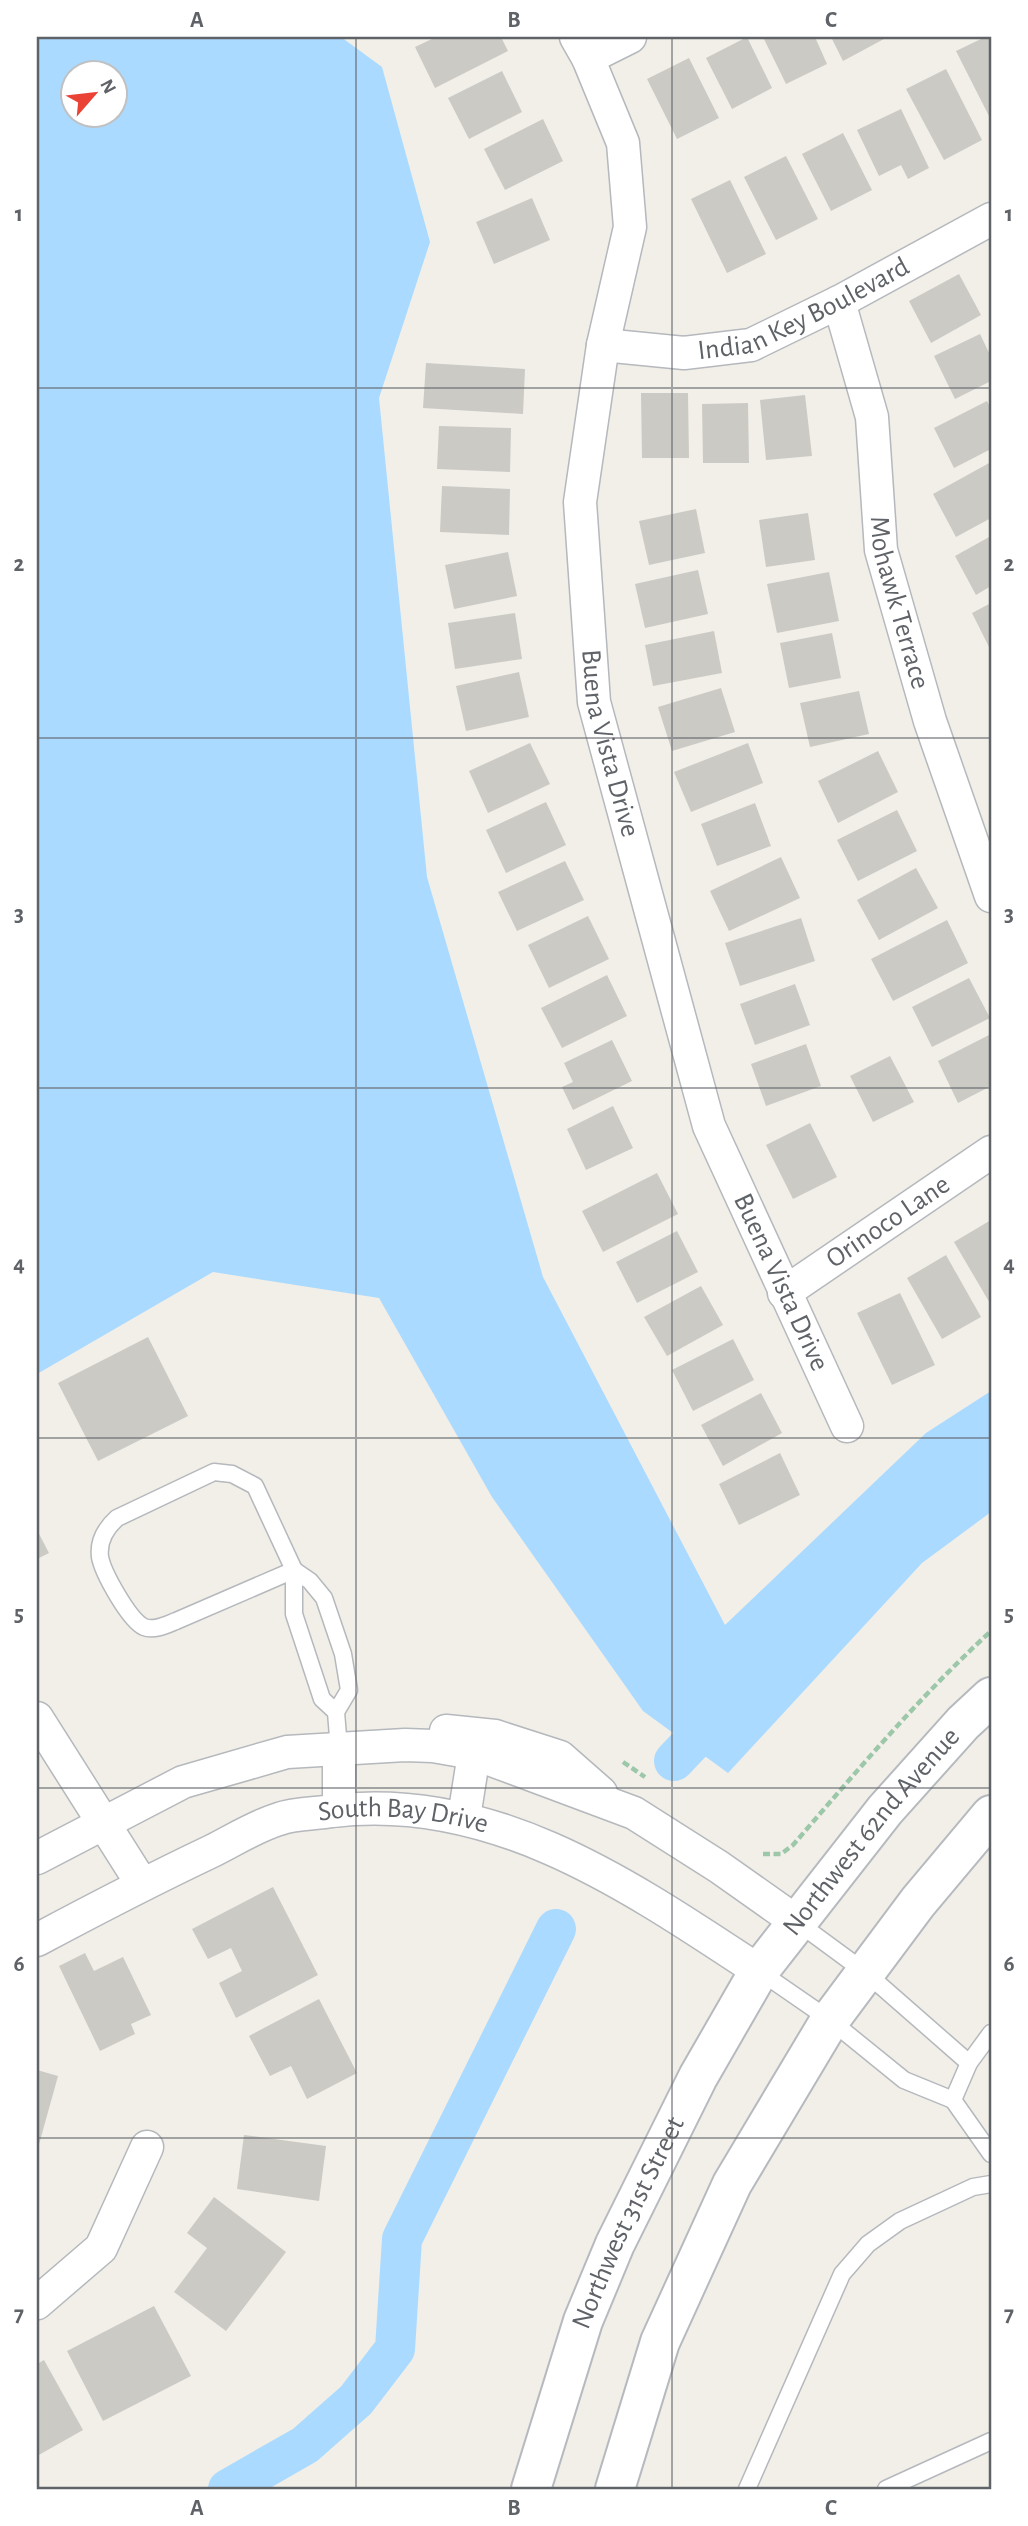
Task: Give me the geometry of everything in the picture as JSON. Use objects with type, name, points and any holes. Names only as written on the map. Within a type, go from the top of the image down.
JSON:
[{"type":"street","points":[[582,48],[630,37]]},
{"type":"street","name":"Buena Vista Drive","points":[[582,48],[624,143],[630,226],[603,345],[580,502],[594,702],[709,1126],[847,1426]]},
{"type":"street","name":"Indian Key Boulevard","points":[[603,345],[684,353],[751,345],[839,302],[991,219]]},
{"type":"street","name":"Mohawk Terrace","points":[[839,302],[872,416],[881,550],[930,721],[991,895]]},
{"type":"street","name":"Orinoco Lane","points":[[784,1293],[991,1152]]},
{"type":"street","name":"Northwest 62nd Avenue","points":[[759,1971],[885,1811],[963,1723],[991,1697]]},
{"type":"street","points":[[37,1718],[142,1884]]},
{"type":"street","points":[[464,1817],[475,1744]]},
{"type":"street","points":[[37,1858],[183,1782],[287,1752],[475,1744],[634,1813],[719,1867],[797,1922]]},
{"type":"street","points":[[339,1749],[339,1811]]},
{"type":"street","name":"South Bay Drive","points":[[37,1940],[142,1884],[280,1818],[369,1806],[464,1817],[531,1839],[596,1871],[759,1971]]},
{"type":"street","points":[[615,2489],[660,2342],[732,2184],[830,2020],[918,1902],[991,1815]]},
{"type":"street","name":"Northwest 31st Street","points":[[531,2489],[583,2321],[615,2244],[698,2077],[759,1971]]},
{"type":"street","points":[[37,2303],[101,2248],[147,2147]]},
{"type":"lane","points":[[293,1570],[176,1621],[157,1628],[145,1628],[129,1615],[100,1558],[106,1529],[117,1518],[214,1472],[232,1474],[255,1486],[293,1570],[294,1614],[323,1699],[336,1712]]},
{"type":"lane","points":[[293,1570],[310,1581],[324,1598],[344,1654],[349,1690],[336,1712],[339,1749]]},
{"type":"lane","points":[[797,1922],[865,1972],[969,2063]]},
{"type":"lane","points":[[759,1971],[830,2020],[904,2080],[953,2100],[991,2154]]},
{"type":"lane","points":[[953,2100],[969,2063],[991,2033]]},
{"type":"lane","points":[[747,2489],[842,2274],[868,2244],[900,2221],[973,2187],[991,2184]]},
{"type":"lane","points":[[886,2489],[991,2441]]},
{"type":"path","points":[[756,1851],[766,1855],[781,1854],[793,1845],[886,1737],[951,1668],[991,1631]]},
{"type":"path","points":[[622,1762],[656,1784]]},
{"type":"water","points":[[37,37],[341,37],[382,67],[430,242],[379,398],[427,877],[543,1277],[725,1625],[926,1433],[991,1391],[991,1512],[922,1563],[728,1773],[643,1711],[492,1497],[379,1298],[213,1272],[37,1374]]},
{"type":"building","points":[[436,37],[501,37],[508,51],[435,88],[415,47]]},
{"type":"building","points":[[747,37],[772,88],[732,109],[706,58]]},
{"type":"building","points":[[763,37],[815,37],[827,64],[786,84]]},
{"type":"building","points":[[831,37],[883,37],[884,39],[843,61]]},
{"type":"building","points":[[985,37],[991,37],[991,120],[956,51]]},
{"type":"building","points":[[689,58],[719,118],[677,139],[647,79]]},
{"type":"building","points":[[946,69],[982,140],[944,160],[906,89]]},
{"type":"building","points":[[502,71],[522,112],[469,139],[448,98]]},
{"type":"building","points":[[901,109],[929,168],[908,179],[901,165],[879,176],[857,130]]},
{"type":"building","points":[[543,119],[563,161],[505,190],[484,149]]},
{"type":"building","points":[[843,133],[872,190],[831,211],[802,154]]},
{"type":"building","points":[[786,156],[818,219],[776,240],[744,177]]},
{"type":"building","points":[[730,180],[766,254],[727,273],[691,199]]},
{"type":"building","points":[[532,198],[550,240],[494,264],[476,222]]},
{"type":"building","points":[[959,274],[981,315],[931,343],[909,301]]},
{"type":"building","points":[[980,334],[991,357],[991,381],[955,399],[934,356]]},
{"type":"building","points":[[426,363],[525,369],[523,414],[423,408]]},
{"type":"building","points":[[641,393],[688,393],[689,458],[642,458]]},
{"type":"building","points":[[805,395],[812,456],[766,460],[760,400]]},
{"type":"building","points":[[987,401],[991,409],[991,449],[954,468],[934,428]]},
{"type":"building","points":[[748,403],[749,463],[703,463],[702,404]]},
{"type":"building","points":[[439,426],[511,428],[510,472],[437,469]]},
{"type":"building","points":[[991,462],[991,518],[956,537],[933,494]]},
{"type":"building","points":[[442,486],[510,489],[509,535],[440,532]]},
{"type":"building","points":[[696,509],[705,553],[649,565],[639,521]]},
{"type":"building","points":[[808,513],[815,560],[766,567],[759,520]]},
{"type":"building","points":[[991,536],[991,586],[976,595],[955,556]]},
{"type":"building","points":[[508,552],[517,596],[454,609],[445,565]]},
{"type":"building","points":[[698,570],[708,614],[645,628],[635,584]]},
{"type":"building","points":[[829,572],[839,621],[777,633],[767,584]]},
{"type":"building","points":[[991,603],[991,651],[972,613]]},
{"type":"building","points":[[515,613],[522,659],[455,669],[448,623]]},
{"type":"building","points":[[714,631],[722,673],[653,686],[645,645]]},
{"type":"building","points":[[832,633],[841,678],[789,688],[780,643]]},
{"type":"building","points":[[519,672],[529,717],[466,731],[456,686]]},
{"type":"building","points":[[721,688],[735,732],[672,751],[658,707]]},
{"type":"building","points":[[859,691],[869,734],[810,747],[800,703]]},
{"type":"building","points":[[530,743],[550,784],[488,813],[469,771]]},
{"type":"building","points":[[748,743],[763,783],[691,812],[674,772]]},
{"type":"building","points":[[878,751],[898,792],[838,823],[818,781]]},
{"type":"building","points":[[546,802],[566,845],[506,873],[486,830]]},
{"type":"building","points":[[755,803],[771,846],[717,866],[701,824]]},
{"type":"building","points":[[897,810],[917,851],[858,881],[837,840]]},
{"type":"building","points":[[781,857],[800,898],[729,931],[710,891]]},
{"type":"building","points":[[565,861],[584,900],[517,931],[498,892]]},
{"type":"building","points":[[916,868],[938,908],[879,940],[857,900]]},
{"type":"building","points":[[588,916],[609,959],[549,988],[528,945]]},
{"type":"building","points":[[801,918],[815,961],[740,986],[725,943]]},
{"type":"building","points":[[947,920],[968,963],[893,1001],[871,959]]},
{"type":"building","points":[[607,975],[627,1016],[562,1048],[541,1008]]},
{"type":"building","points":[[969,978],[990,1018],[932,1047],[912,1007]]},
{"type":"building","points":[[795,984],[810,1025],[755,1045],[740,1004]]},
{"type":"building","points":[[991,1034],[991,1086],[958,1103],[938,1061]]},
{"type":"building","points":[[612,1040],[632,1081],[573,1110],[562,1087],[573,1082],[564,1063]]},
{"type":"building","points":[[806,1044],[821,1086],[766,1106],[751,1064]]},
{"type":"building","points":[[890,1056],[914,1102],[873,1122],[850,1076]]},
{"type":"building","points":[[613,1106],[633,1148],[586,1170],[567,1129]]},
{"type":"building","points":[[810,1123],[837,1177],[793,1199],[766,1145]]},
{"type":"building","points":[[657,1173],[678,1214],[603,1252],[582,1211]]},
{"type":"building","points":[[991,1220],[991,1305],[954,1242]]},
{"type":"building","points":[[677,1231],[698,1272],[637,1303],[616,1262]]},
{"type":"building","points":[[946,1255],[981,1317],[942,1339],[907,1278]]},
{"type":"building","points":[[701,1286],[723,1325],[667,1356],[644,1317]]},
{"type":"building","points":[[900,1293],[935,1365],[892,1385],[857,1313]]},
{"type":"building","points":[[148,1337],[188,1416],[98,1461],[58,1383]]},
{"type":"building","points":[[733,1339],[754,1380],[693,1411],[672,1370]]},
{"type":"building","points":[[761,1393],[782,1433],[723,1466],[701,1425]]},
{"type":"building","points":[[780,1453],[800,1495],[739,1525],[719,1484]]},
{"type":"building","points":[[37,1530],[49,1553],[37,1559]]},
{"type":"building","points":[[273,1887],[318,1975],[236,2018],[219,1983],[242,1971],[231,1948],[208,1959],[192,1929]]},
{"type":"building","points":[[85,1953],[94,1971],[123,1957],[151,2015],[131,2024],[135,2034],[100,2051],[59,1966]]},
{"type":"building","points":[[319,1999],[357,2073],[307,2099],[291,2066],[270,2076],[249,2036]]},
{"type":"building","points":[[37,2070],[58,2076],[38,2148],[37,2148]]},
{"type":"building","points":[[244,2135],[326,2146],[319,2201],[237,2189]]},
{"type":"building","points":[[214,2197],[286,2252],[226,2331],[174,2292],[207,2248],[187,2233]]},
{"type":"building","points":[[154,2306],[191,2376],[103,2421],[67,2351]]},
{"type":"building","points":[[44,2360],[83,2430],[37,2456],[37,2364]]},
{"type":"waterway","points":[[674,1761],[727,1705]]},
{"type":"waterway","points":[[228,2489],[305,2445],[356,2400],[395,2349],[402,2239],[556,1929]]}]
